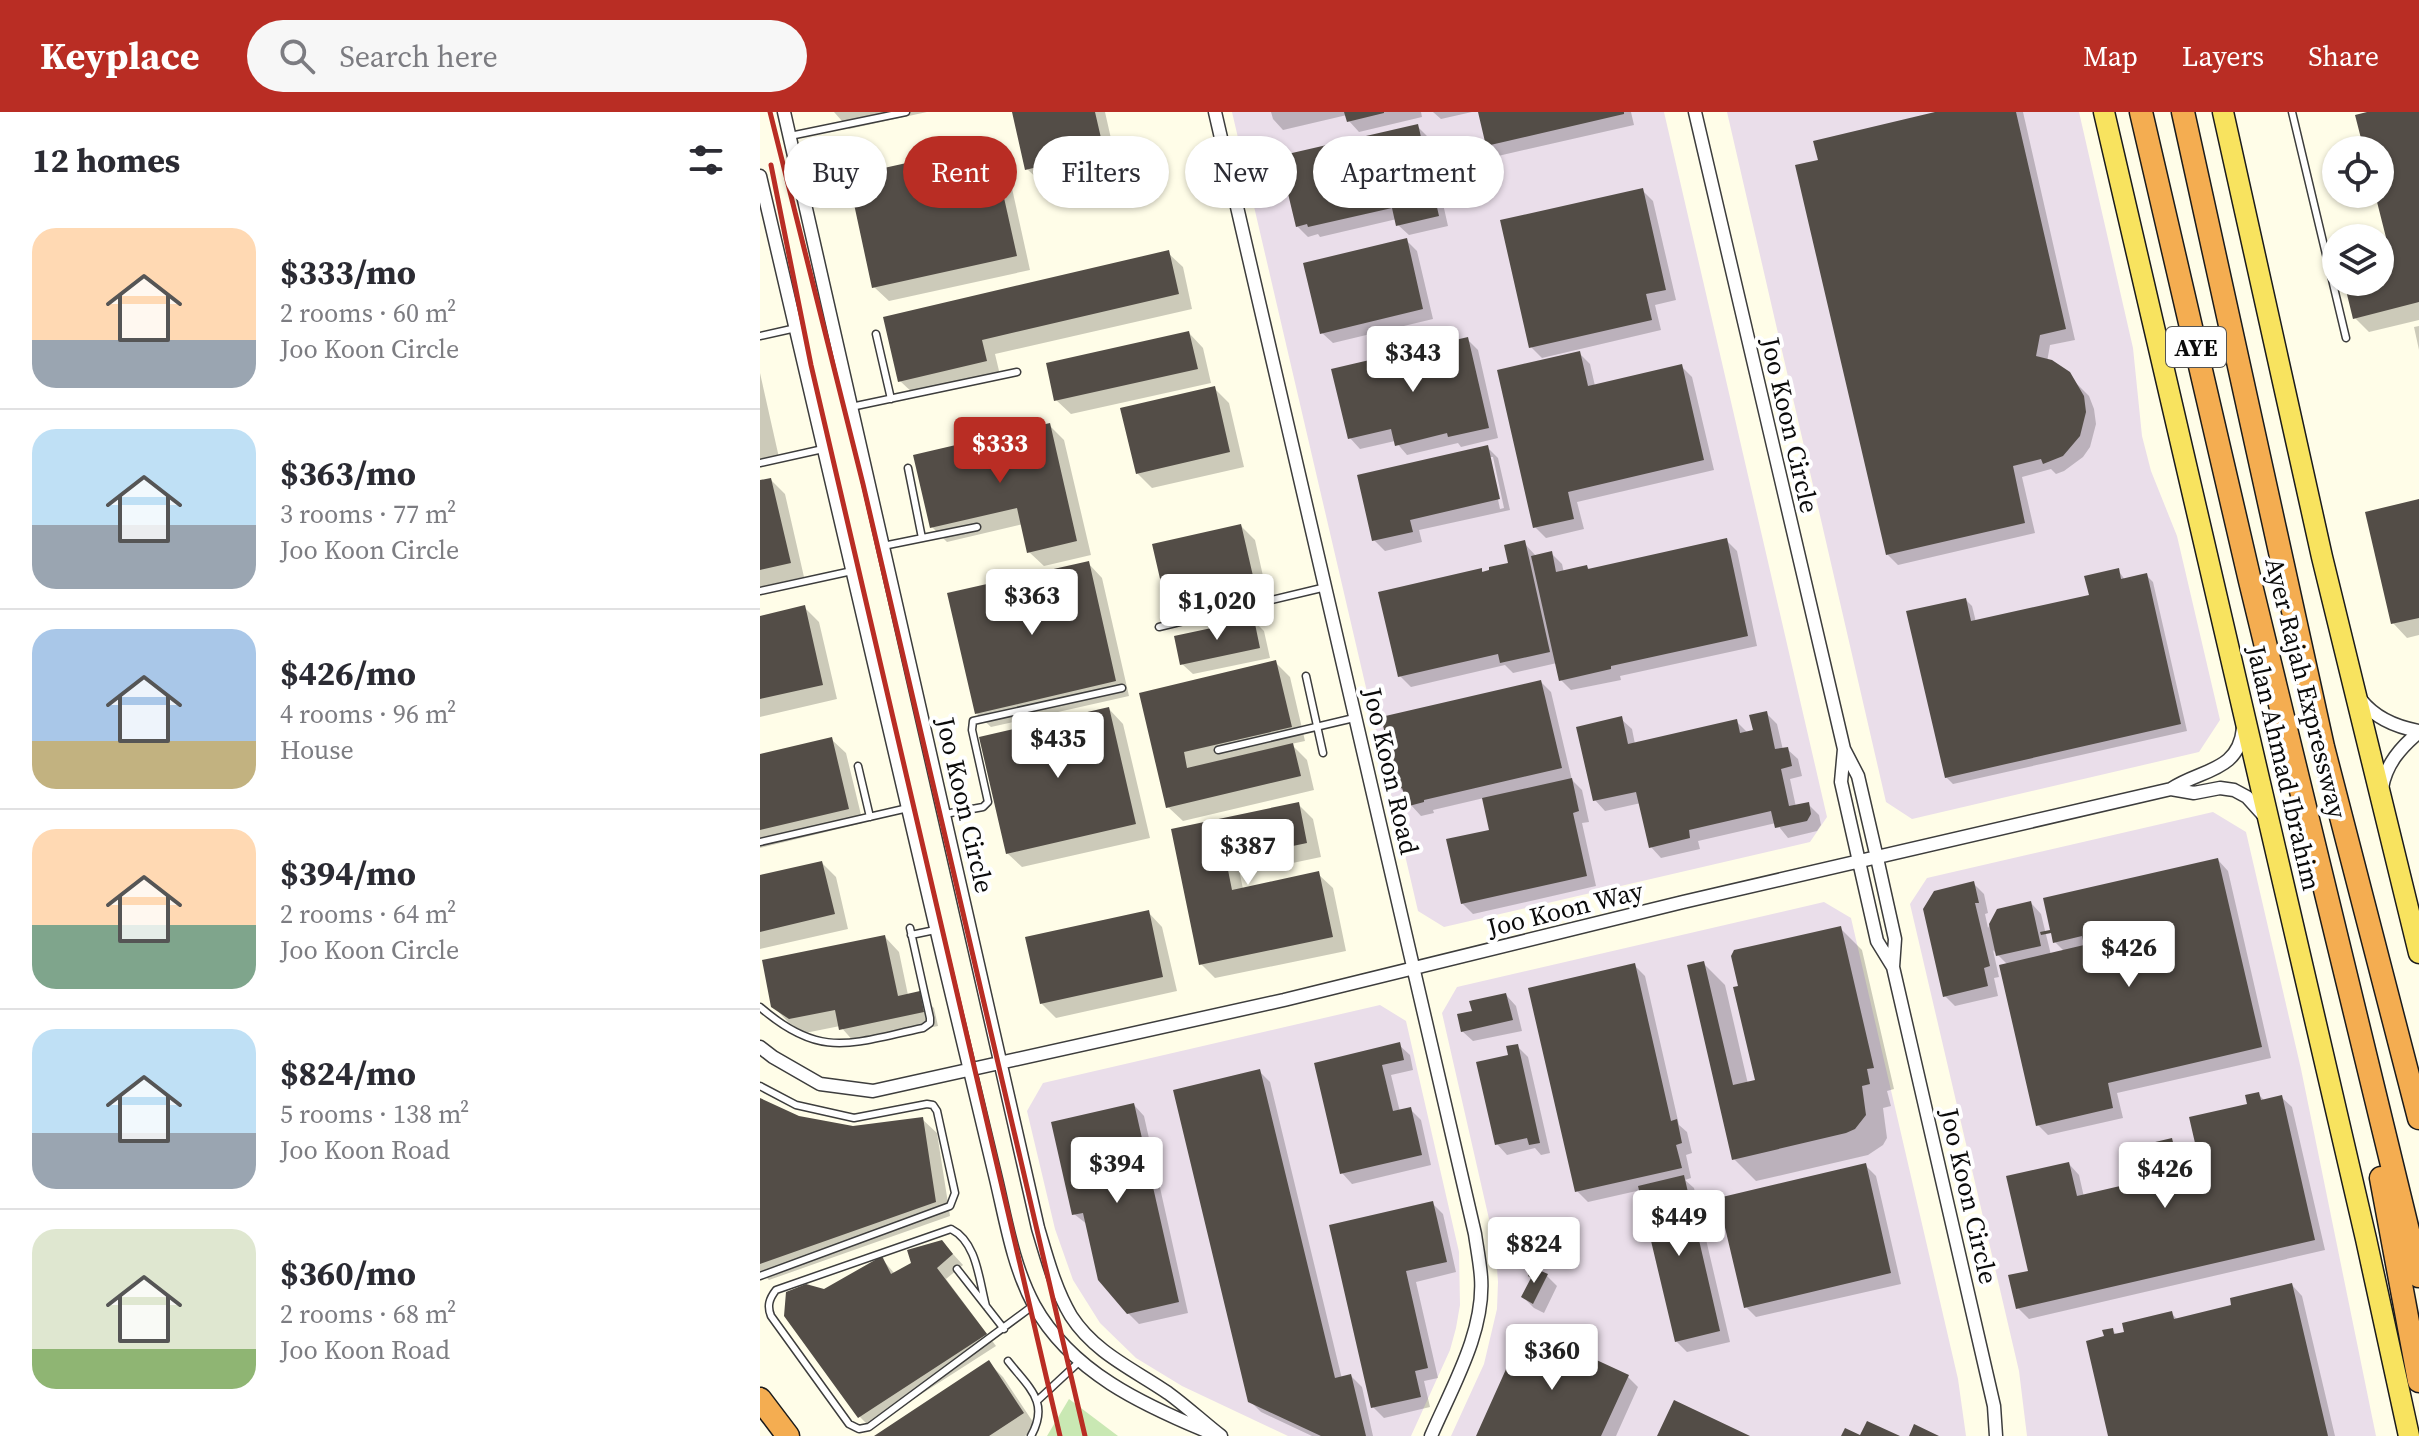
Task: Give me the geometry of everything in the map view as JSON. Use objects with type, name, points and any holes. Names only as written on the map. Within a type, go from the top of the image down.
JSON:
[{"type":"highway","name":"Ayer Rajah Expressway","points":[[2141,112],[2419,1276]]},
{"type":"highway","name":"Ayer Rajah Expressway","points":[[2183,112],[2323,747],[2419,1118]]},
{"type":"highway","points":[[2350,995],[2419,1381]]},
{"type":"highway","points":[[760,1399],[788,1436]]},
{"type":"main road","name":"Jalan Ahmad Ibrahim","points":[[2104,112],[2363,1224],[2409,1436]]},
{"type":"main road","points":[[2223,112],[2322,557],[2419,953]]},
{"type":"street","name":"Joo Koon Circle","points":[[784,112],[790,136]]},
{"type":"street","name":"Joo Koon Road","points":[[1215,112],[1475,1234],[1482,1279],[1478,1316],[1470,1346],[1431,1436]]},
{"type":"street","name":"Joo Koon Circle","points":[[1695,112],[1844,749],[1858,776],[1877,858],[1895,939],[1893,967],[1994,1406],[1996,1436]]},
{"type":"street","name":"Joo Koon Circle","points":[[760,176],[764,207],[796,328],[969,1071],[1018,1266],[1034,1305],[1058,1338],[1081,1360],[1121,1390],[1156,1410],[1220,1436]]},
{"type":"street","name":"Joo Koon Circle","points":[[806,208],[1038,1228],[1050,1269],[1072,1317],[1083,1332],[1112,1360],[1167,1393],[1220,1436]]},
{"type":"street","points":[[2355,691],[2377,716],[2419,732]]},
{"type":"street","name":"Joo Koon Way","points":[[760,1047],[820,1084],[873,1091],[1001,1064],[2171,789],[2189,777],[2224,765],[2236,754],[2243,736],[2245,713]]},
{"type":"street","points":[[2380,799],[2383,778],[2398,751],[2419,732]]},
{"type":"street","name":"Joo Koon Circle","points":[[1844,749],[1841,782],[1877,941],[1893,967]]},
{"type":"street","name":"Joo Koon Way","points":[[2171,789],[2194,793],[2220,788],[2234,790],[2247,797],[2270,823]]},
{"type":"lane","points":[[790,136],[906,112]]},
{"type":"lane","points":[[2294,112],[2346,338]]},
{"type":"lane","points":[[760,336],[796,328]]},
{"type":"lane","points":[[876,334],[891,399]]},
{"type":"lane","points":[[851,407],[1017,372]]},
{"type":"lane","points":[[760,463],[824,449]]},
{"type":"lane","points":[[908,468],[922,538]]},
{"type":"lane","points":[[883,546],[977,527]]},
{"type":"lane","points":[[760,591],[852,571]]},
{"type":"lane","points":[[1159,627],[1326,587]]},
{"type":"lane","points":[[1306,676],[1323,753]]},
{"type":"lane","points":[[944,815],[983,807],[988,802],[973,721],[1122,688]]},
{"type":"lane","points":[[1218,750],[1356,717]]},
{"type":"lane","points":[[858,766],[870,817]]},
{"type":"lane","points":[[760,842],[908,808]]},
{"type":"lane","points":[[760,1007],[782,1026],[806,1038],[829,1044],[857,1042],[923,1028],[930,1023],[930,1018],[911,931],[936,930]]},
{"type":"lane","points":[[760,1086],[796,1105],[854,1118],[933,1105],[937,1111],[955,1193],[950,1206],[760,1276]]},
{"type":"lane","points":[[986,1306],[972,1252],[960,1233],[951,1229],[776,1290],[770,1297],[768,1308],[849,1424],[859,1429],[869,1427],[1034,1305]]},
{"type":"lane","points":[[957,1269],[1004,1329]]},
{"type":"lane","points":[[1038,1400],[1081,1360]]},
{"type":"lane","points":[[1008,1361],[1038,1400],[1039,1418],[1031,1436]]},
{"type":"shaded area","points":[[1232,112],[1664,112],[1827,817],[1810,842],[1444,927],[1418,911],[1254,208],[1297,208],[1297,136],[1238,136]]},
{"type":"shaded area","points":[[1727,112],[2079,112],[2133,348],[2142,436],[2151,471],[2177,536],[2220,720],[2199,752],[1912,819],[1886,802]]},
{"type":"shaded area","points":[[2213,812],[2246,832],[2301,1069],[2376,1436],[2027,1436],[2019,1371],[1910,904],[1927,878]]},
{"type":"shaded area","points":[[1824,902],[1851,918],[1958,1379],[1966,1436],[1451,1436],[1484,1364],[1497,1309],[1498,1282],[1489,1219],[1442,1013],[1457,987]]},
{"type":"shaded area","points":[[1380,1005],[1406,1021],[1459,1252],[1460,1305],[1456,1328],[1450,1350],[1411,1436],[1288,1436],[1182,1386],[1136,1358],[1100,1323],[1073,1280],[1055,1229],[1027,1111],[1043,1083]]},
{"type":"green space","points":[[1069,1399],[1118,1436],[1047,1436]]},
{"type":"building","points":[[1012,112],[1095,112],[1101,136],[1033,136],[1033,168],[1025,170]]},
{"type":"building","points":[[1344,112],[1384,112],[1384,113],[1347,122]]},
{"type":"building","points":[[1478,112],[1624,112],[1504,142],[1504,136],[1484,136]]},
{"type":"building","points":[[1935,112],[2016,112],[2066,329],[2040,335],[2036,356],[2052,360],[2070,372],[2084,396],[2086,412],[2080,436],[2063,456],[2043,464],[2041,459],[2013,466],[2025,523],[1886,555],[1795,165],[1818,160],[1813,141]]},
{"type":"building","points":[[2367,112],[2419,112],[2419,302],[2353,319],[2347,296],[2394,296],[2394,224],[2383,224],[2379,208],[2394,208],[2394,136],[2360,136],[2355,115]]},
{"type":"building","points":[[1418,124],[1421,136],[1366,136]]},
{"type":"building","points":[[1313,148],[1313,208],[1392,208],[1296,227],[1291,208],[1297,208],[1297,152]]},
{"type":"building","points":[[903,164],[903,208],[1006,208],[1017,256],[872,288],[855,208],[887,208],[887,167]]},
{"type":"building","points":[[1643,188],[1666,290],[1646,294],[1652,320],[1529,348],[1500,220]]},
{"type":"building","points":[[1392,208],[1437,208],[1439,216],[1396,226]]},
{"type":"building","points":[[1407,238],[1423,309],[1320,334],[1303,263]]},
{"type":"building","points":[[1169,250],[1179,294],[982,340],[987,361],[898,382],[883,317]]},
{"type":"building","points":[[1189,331],[1198,369],[1054,401],[1046,363]]},
{"type":"building","points":[[1468,337],[1489,428],[1448,437],[1447,433],[1395,446],[1391,429],[1348,439],[1331,369]]},
{"type":"building","points":[[1580,351],[1588,386],[1682,364],[1704,460],[1568,492],[1574,519],[1533,528],[1497,370]]},
{"type":"building","points":[[1215,386],[1230,452],[1136,474],[1120,408]]},
{"type":"building","points":[[1050,423],[1077,541],[1027,553],[1017,508],[930,528],[913,455]]},
{"type":"building","points":[[1488,445],[1500,499],[1410,520],[1413,532],[1372,541],[1357,475]]},
{"type":"building","points":[[771,478],[791,563],[760,570],[760,480]]},
{"type":"building","points":[[2419,499],[2419,618],[2391,624],[2365,512]]},
{"type":"building","points":[[1241,524],[1256,589],[1167,609],[1152,544]]},
{"type":"building","points":[[1727,538],[1748,636],[1611,666],[1611,669],[1559,681],[1531,556],[1552,551],[1556,572],[1587,565],[1588,569]]},
{"type":"building","points":[[1525,540],[1550,652],[1500,663],[1498,654],[1398,677],[1378,592],[1482,568],[1482,572],[1489,570],[1489,567],[1508,563],[1504,545]]},
{"type":"building","points":[[1089,561],[1116,681],[975,714],[947,593]]},
{"type":"building","points":[[2119,568],[2121,579],[2147,573],[2181,724],[1945,778],[1906,611],[1966,598],[1971,621],[2089,595],[2084,576]]},
{"type":"building","points":[[805,605],[823,685],[760,699],[760,616]]},
{"type":"building","points":[[1254,619],[1260,648],[1180,665],[1174,636]]},
{"type":"building","points":[[1276,660],[1292,727],[1184,752],[1187,768],[1293,743],[1301,776],[1166,808],[1139,693]]},
{"type":"building","points":[[1541,680],[1562,768],[1409,806],[1402,788],[1398,789],[1381,717]]},
{"type":"building","points":[[1109,707],[1136,824],[1006,854],[979,737]]},
{"type":"building","points":[[1767,711],[1775,749],[1788,747],[1792,766],[1781,769],[1789,806],[1809,802],[1811,814],[1807,821],[1775,828],[1771,811],[1689,830],[1690,838],[1649,848],[1636,792],[1593,801],[1576,727],[1622,716],[1628,744],[1737,719],[1740,733],[1753,730],[1749,715]]},
{"type":"building","points":[[832,737],[849,809],[760,830],[760,754]]},
{"type":"building","points":[[1572,778],[1579,811],[1573,813],[1587,876],[1461,904],[1446,839],[1489,830],[1482,798]]},
{"type":"building","points":[[1299,802],[1307,843],[1226,860],[1232,890],[1319,871],[1333,937],[1199,965],[1171,829]]},
{"type":"building","points":[[2218,858],[2262,1047],[2108,1083],[2113,1108],[2036,1126],[1999,965],[2084,945],[2082,936],[2053,943],[2051,933],[2041,935],[2040,932],[2050,930],[2043,898]]},
{"type":"building","points":[[822,861],[835,914],[760,932],[760,875]]},
{"type":"building","points":[[1974,881],[1979,903],[1975,903],[1990,966],[1984,968],[1988,986],[1943,997],[1923,909],[1934,891]]},
{"type":"building","points":[[2031,901],[2041,946],[1996,956],[1989,924],[1997,909]]},
{"type":"building","points":[[1149,910],[1163,977],[1040,1004],[1025,937]]},
{"type":"building","points":[[1841,926],[1874,1068],[1867,1069],[1870,1084],[1862,1086],[1866,1115],[1855,1129],[1846,1133],[1732,1160],[1687,965],[1704,961],[1733,1085],[1755,1080],[1733,987],[1738,986],[1731,956],[1734,950]]},
{"type":"building","points":[[885,935],[898,996],[920,991],[924,1012],[839,1030],[835,1010],[789,1019],[771,1007],[762,960]]},
{"type":"building","points":[[1635,963],[1671,1121],[1677,1119],[1682,1143],[1676,1145],[1682,1168],[1575,1192],[1528,988]]},
{"type":"building","points":[[1506,993],[1513,1020],[1461,1032],[1457,1014],[1472,1011],[1469,1001]]},
{"type":"building","points":[[1400,1042],[1404,1060],[1382,1065],[1393,1111],[1411,1107],[1422,1155],[1340,1174],[1314,1063]]},
{"type":"building","points":[[1518,1044],[1540,1143],[1529,1145],[1527,1138],[1495,1145],[1476,1062],[1508,1055],[1506,1046]]},
{"type":"building","points":[[1260,1069],[1335,1378],[1351,1374],[1366,1436],[1321,1436],[1248,1402],[1173,1090]]},
{"type":"building","points":[[2259,1092],[2261,1100],[2282,1095],[2315,1240],[2016,1309],[2008,1275],[2028,1271],[2006,1176],[2069,1162],[2077,1196],[2159,1177],[2151,1143],[2172,1138],[2183,1186],[2204,1182],[2189,1117],[2247,1104],[2245,1095]]},
{"type":"building","points":[[760,1098],[799,1116],[853,1126],[923,1117],[936,1202],[760,1264]]},
{"type":"building","points":[[1134,1103],[1179,1302],[1127,1314],[1098,1280],[1083,1213],[1072,1215],[1051,1122]]},
{"type":"building","points":[[1866,1163],[1891,1273],[1744,1308],[1718,1198]]},
{"type":"building","points":[[1684,1175],[1720,1331],[1675,1342],[1638,1186]]},
{"type":"building","points":[[1433,1201],[1447,1262],[1406,1271],[1428,1368],[1415,1371],[1421,1397],[1371,1408],[1329,1225]]},
{"type":"building","points":[[942,1240],[953,1254],[937,1268],[987,1334],[858,1418],[784,1316],[786,1292],[806,1284],[824,1289],[882,1256],[891,1274],[911,1263],[907,1250]]},
{"type":"building","points":[[1532,1267],[1548,1274],[1533,1304],[1521,1297],[1531,1278],[1528,1276]]},
{"type":"building","points":[[2292,1283],[2328,1436],[2108,1436],[2086,1341],[2104,1336],[2102,1330],[2113,1328],[2114,1334],[2124,1332],[2122,1323],[2172,1311],[2174,1319],[2231,1305],[2230,1298]]},
{"type":"building","points":[[1525,1327],[1629,1375],[1601,1436],[1476,1436]]},
{"type":"building","points":[[989,1360],[1024,1413],[989,1436],[874,1436]]},
{"type":"building","points":[[1674,1400],[1750,1436],[1657,1436]]},
{"type":"building","points":[[1867,1421],[1900,1436],[1841,1436],[1845,1428],[1860,1435]]},
{"type":"building","points":[[1914,1424],[1939,1436],[1909,1436]]},
{"type":"railway","points":[[770,112],[863,484],[1085,1436]]},
{"type":"railway","points":[[771,165],[811,365],[1060,1436]]}]
